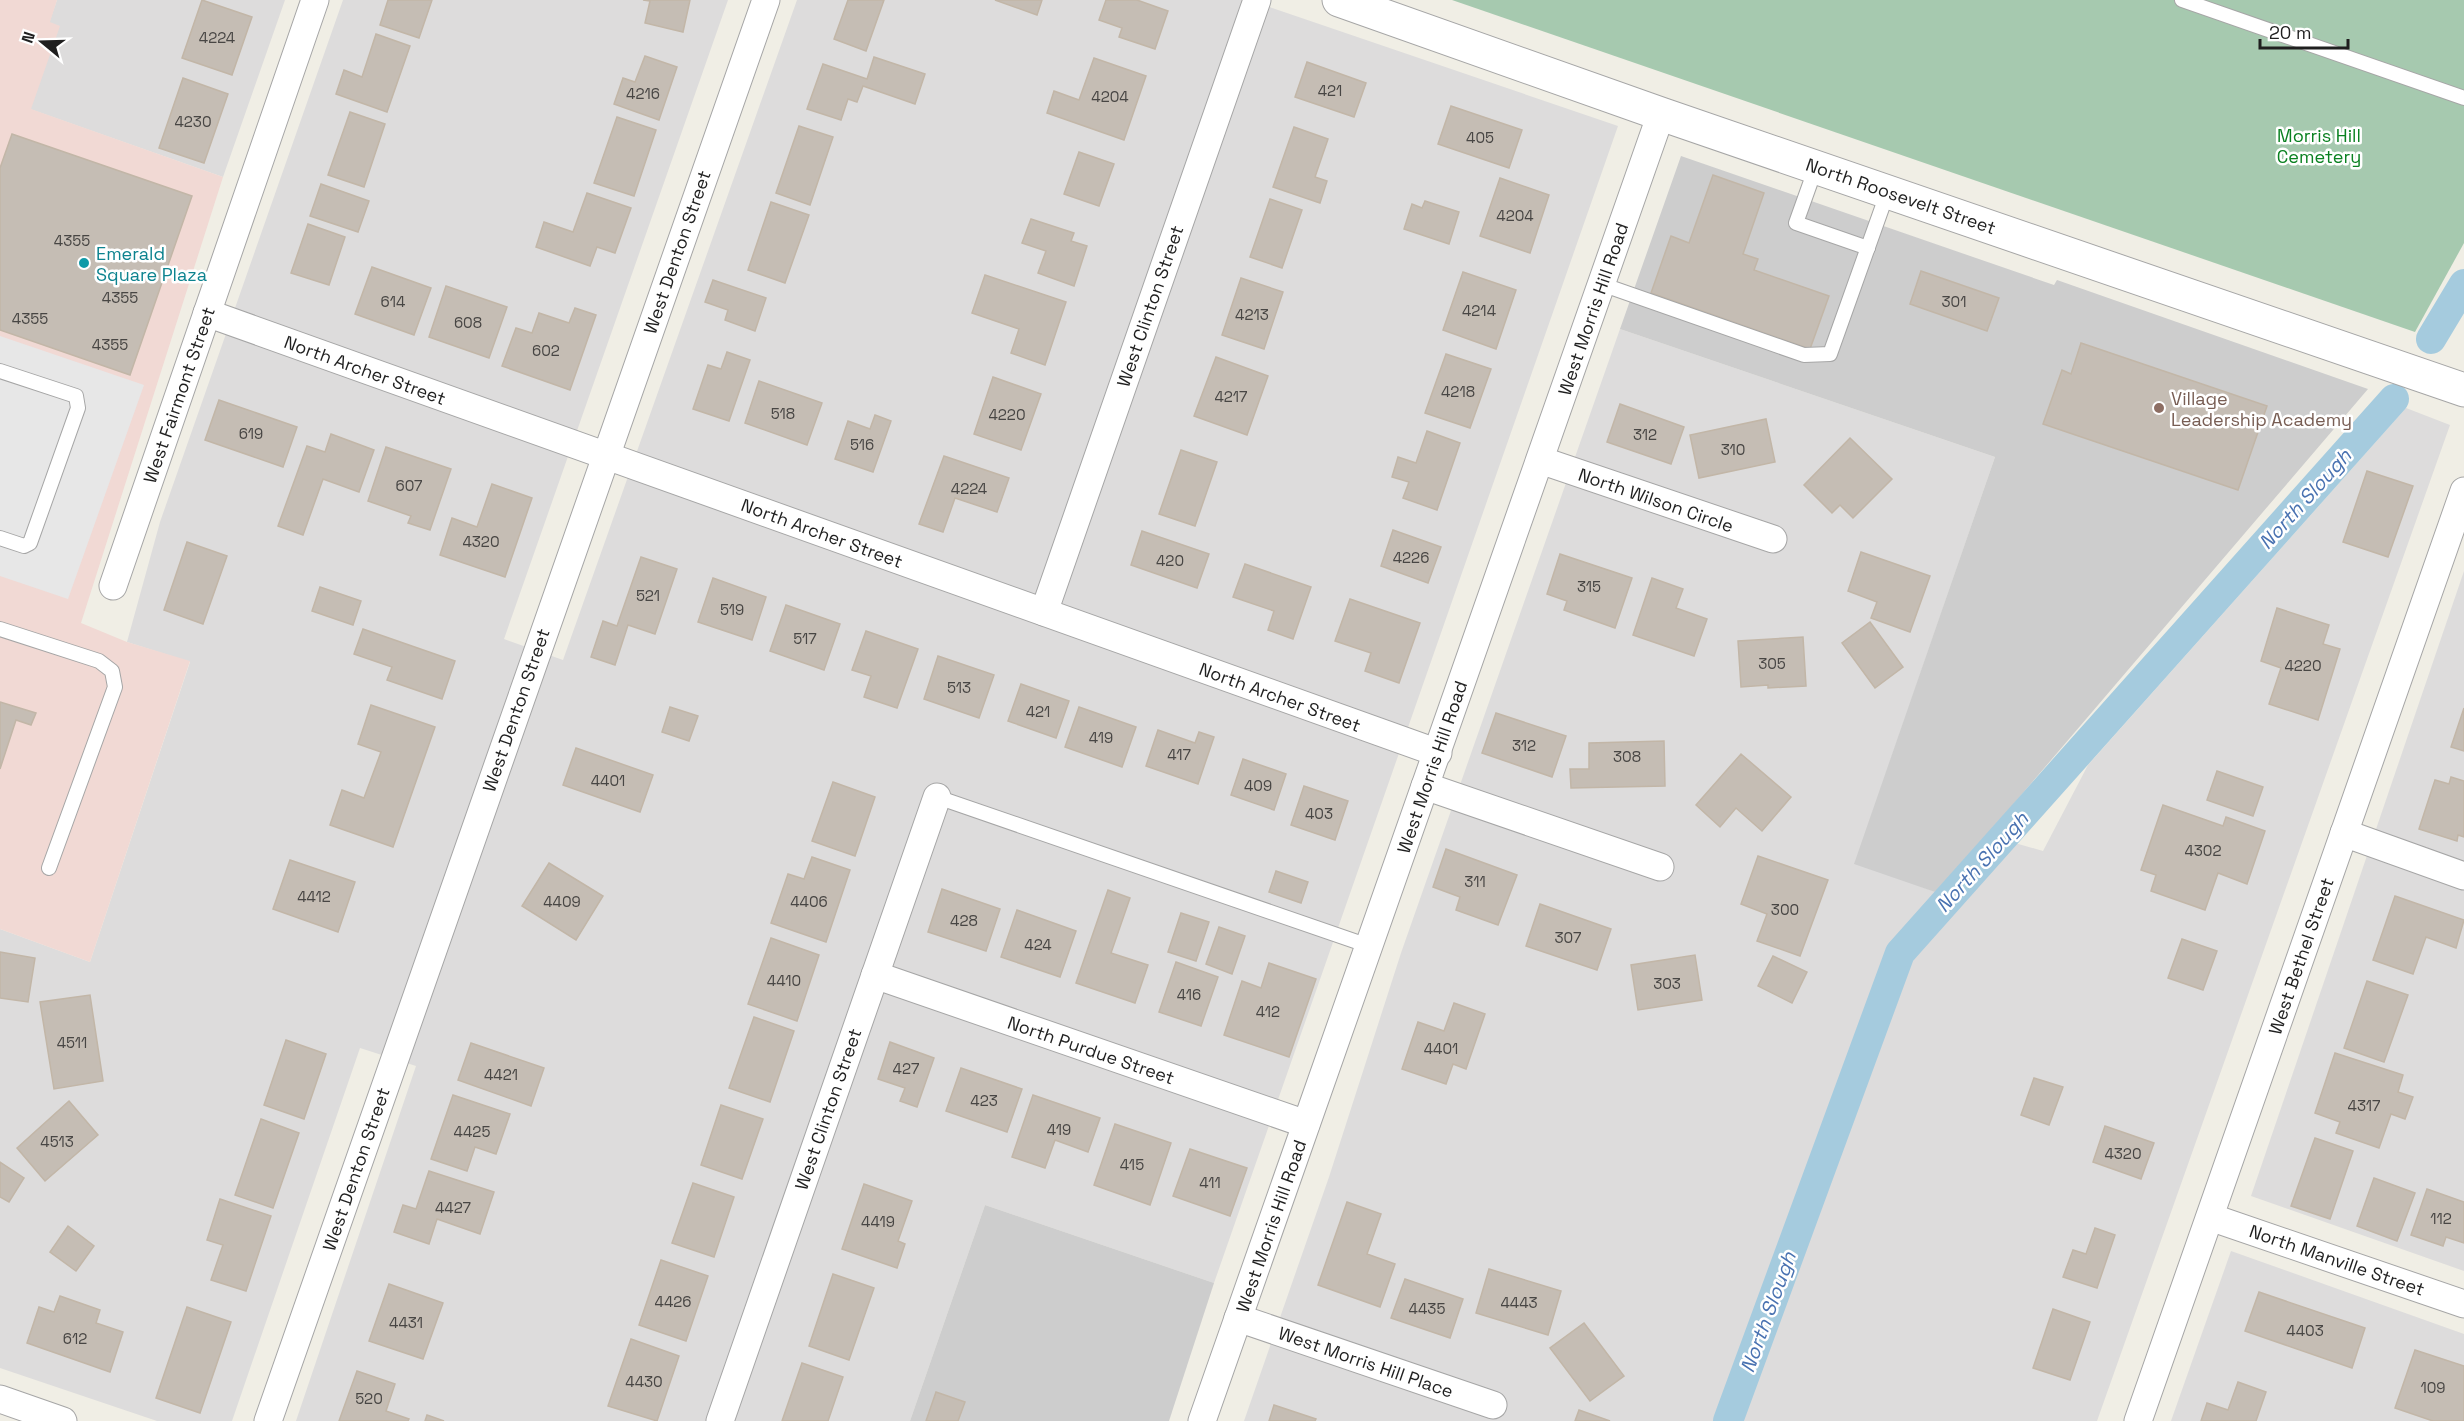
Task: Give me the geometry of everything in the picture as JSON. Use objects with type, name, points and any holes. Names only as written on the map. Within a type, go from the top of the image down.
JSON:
[{"type":"street","name":"West Fairmont Street","points":[[113,586],[315,0]]},
{"type":"street","name":"West Denton Street","points":[[268,1421],[766,0]]},
{"type":"street","name":"West Clinton Street","points":[[1044,612],[1257,0]]},
{"type":"street","name":"North Roosevelt Street","points":[[1339,0],[1661,114],[2464,390]]},
{"type":"street","name":"West Morris Hill Road","points":[[1202,1421],[1661,114]]},
{"type":"street","name":"North Archer Street","points":[[207,313],[1438,753]]},
{"type":"street","name":"North Wilson Circle","points":[[1540,460],[1773,539]]},
{"type":"street","name":"West Bethel Street","points":[[2138,1421],[2464,491]]},
{"type":"street","points":[[1425,786],[1659,867]]},
{"type":"street","name":"West Clinton Street","points":[[720,1421],[937,797]]},
{"type":"street","points":[[2344,833],[2464,876]]},
{"type":"street","name":"North Purdue Street","points":[[875,975],[1306,1124]]},
{"type":"street","name":"North Manville Street","points":[[2210,1217],[2464,1304]]},
{"type":"street","name":"West Morris Hill Place","points":[[1239,1318],[1493,1405]]},
{"type":"street","points":[[0,1399],[63,1421]]},
{"type":"lane","points":[[2182,0],[2464,98]]},
{"type":"lane","points":[[1816,166],[1796,223],[1868,248]]},
{"type":"lane","points":[[1601,284],[1804,356],[1830,354],[1888,191]]},
{"type":"lane","points":[[0,371],[76,396],[78,408],[30,543],[24,546],[0,538]]},
{"type":"lane","points":[[0,629],[99,661],[112,671],[115,687],[49,868]]},
{"type":"lane","points":[[937,797],[1369,946]]},
{"type":"shaded area","points":[[0,0],[57,0],[50,22],[60,26],[31,109],[223,177],[81,623],[127,642],[190,661],[90,962],[0,929]]},
{"type":"shaded area","points":[[57,0],[285,0],[223,177],[30,109],[59,26],[49,23]]},
{"type":"shaded area","points":[[343,0],[728,0],[504,639],[563,660],[797,0],[1249,0],[1618,126],[1214,1283],[985,1205],[910,1421],[296,1421],[416,1066],[360,1048],[232,1421],[157,1421],[0,1368],[0,929],[90,962],[190,662],[127,642],[160,522]]},
{"type":"shaded area","points":[[1681,156],[2054,285],[2057,280],[2368,389],[1987,835],[1964,902],[1854,864],[1995,457],[1620,329]]},
{"type":"shaded area","points":[[1620,329],[1995,457],[1855,863],[1964,902],[1987,835],[2043,851],[2088,765],[2406,408],[2450,425],[2097,1421],[1244,1421],[1329,1177],[1401,953]]},
{"type":"shaded area","points":[[0,336],[144,385],[68,599],[0,576]]},
{"type":"shaded area","points":[[2464,571],[2464,1271],[2251,1196]]},
{"type":"shaded area","points":[[985,1205],[1214,1283],[1169,1421],[910,1421]]},
{"type":"shaded area","points":[[2231,1251],[2464,1334],[2464,1421],[2171,1421]]},
{"type":"green space","name":"Morris Hill Cemetery","points":[[1452,0],[2464,0],[2464,243],[2415,332]]},
{"type":"building","points":[[202,0],[252,17],[232,75],[182,58]]},
{"type":"building","points":[[388,0],[432,0],[419,38],[380,25]]},
{"type":"building","points":[[643,0],[690,0],[683,32],[645,23],[650,1]]},
{"type":"building","points":[[848,0],[884,0],[866,51],[834,39]]},
{"type":"building","points":[[995,0],[1042,0],[1037,15]]},
{"type":"building","points":[[1106,0],[1137,0],[1168,11],[1155,49],[1119,37],[1122,28],[1099,20]]},
{"type":"building","points":[[376,34],[410,46],[387,112],[336,94],[344,70],[362,77]]},
{"type":"building","points":[[645,56],[677,67],[659,120],[614,104],[623,78],[635,82]]},
{"type":"building","points":[[874,57],[925,74],[915,104],[863,86],[857,102],[848,99],[841,120],[807,109],[823,64],[867,79]]},
{"type":"building","points":[[1094,58],[1146,76],[1124,140],[1047,113],[1054,91],[1079,100]]},
{"type":"building","points":[[1307,62],[1366,83],[1354,117],[1295,97]]},
{"type":"building","points":[[183,78],[228,94],[204,163],[159,148]]},
{"type":"building","points":[[1451,106],[1522,130],[1509,168],[1438,144]]},
{"type":"building","points":[[350,112],[385,124],[364,187],[328,175]]},
{"type":"building","points":[[617,117],[656,130],[634,196],[594,183]]},
{"type":"building","points":[[799,126],[833,137],[810,205],[776,193]]},
{"type":"building","points":[[1294,127],[1328,139],[1315,177],[1327,181],[1320,203],[1273,187]]},
{"type":"building","name":"Emerald Square Plaza","points":[[12,134],[192,196],[130,375],[0,330],[0,168]]},
{"type":"building","points":[[1079,152],[1114,164],[1099,206],[1064,194]]},
{"type":"building","points":[[1713,175],[1764,193],[1743,254],[1758,259],[1754,270],[1829,296],[1810,349],[1651,293],[1671,236],[1689,243]]},
{"type":"building","points":[[1500,178],[1549,195],[1530,253],[1480,236]]},
{"type":"building","points":[[321,184],[369,201],[358,232],[310,216]]},
{"type":"building","points":[[587,193],[631,208],[615,253],[597,247],[590,266],[536,247],[544,222],[573,232]]},
{"type":"building","points":[[1270,199],[1302,210],[1282,268],[1250,257]]},
{"type":"building","points":[[1425,201],[1459,212],[1449,244],[1404,229],[1412,204],[1422,208]]},
{"type":"building","points":[[771,202],[809,215],[785,283],[748,270]]},
{"type":"building","points":[[1031,219],[1074,233],[1071,241],[1087,246],[1074,286],[1038,273],[1046,251],[1022,243]]},
{"type":"building","points":[[308,224],[345,237],[329,285],[291,273]]},
{"type":"building","points":[[372,267],[431,288],[414,335],[355,314]]},
{"type":"building","points":[[1921,271],[1999,298],[1987,331],[1910,304]]},
{"type":"building","points":[[1463,272],[1516,290],[1496,349],[1443,330]]},
{"type":"building","points":[[985,275],[1066,302],[1045,365],[1011,353],[1019,329],[972,313]]},
{"type":"building","points":[[1241,278],[1283,292],[1264,349],[1222,335]]},
{"type":"building","points":[[713,280],[766,298],[755,331],[725,320],[728,310],[705,302]]},
{"type":"building","points":[[446,286],[507,307],[489,358],[429,337]]},
{"type":"building","points":[[575,308],[596,315],[570,390],[502,366],[516,328],[532,333],[539,313],[569,323]]},
{"type":"building","points":[[2081,343],[2267,406],[2238,490],[2043,424],[2062,370],[2071,374]]},
{"type":"building","points":[[727,352],[750,360],[729,421],[693,409],[708,365],[721,369]]},
{"type":"building","points":[[1446,354],[1491,369],[1470,428],[1425,413]]},
{"type":"building","points":[[1216,357],[1268,376],[1247,435],[1194,416]]},
{"type":"building","points":[[993,377],[1041,394],[1021,450],[974,434]]},
{"type":"building","points":[[759,381],[822,403],[807,445],[745,423]]},
{"type":"building","points":[[219,400],[297,427],[283,467],[205,440]]},
{"type":"building","points":[[1620,404],[1684,427],[1671,464],[1607,442]]},
{"type":"building","points":[[875,415],[891,421],[873,472],[835,459],[848,421],[870,429]]},
{"type":"building","points":[[1766,419],[1775,462],[1699,478],[1690,435]]},
{"type":"building","points":[[1427,431],[1460,443],[1437,510],[1403,498],[1409,482],[1392,477],[1398,457],[1416,463]]},
{"type":"building","points":[[331,434],[374,450],[359,492],[323,479],[303,535],[278,526],[307,446],[325,452]]},
{"type":"building","points":[[1850,438],[1892,479],[1853,518],[1840,505],[1832,513],[1804,485]]},
{"type":"building","points":[[386,447],[451,469],[430,530],[408,523],[411,516],[368,501]]},
{"type":"building","points":[[1181,450],[1217,462],[1195,526],[1159,514]]},
{"type":"building","points":[[944,456],[1009,478],[997,512],[955,498],[943,532],[919,524]]},
{"type":"building","points":[[2367,471],[2413,486],[2388,557],[2343,542]]},
{"type":"building","points":[[492,484],[532,498],[505,577],[440,555],[452,518],[477,527]]},
{"type":"building","points":[[1393,530],[1441,547],[1428,583],[1381,566]]},
{"type":"building","points":[[1142,531],[1209,554],[1197,588],[1131,565]]},
{"type":"building","points":[[187,542],[227,556],[203,624],[164,610]]},
{"type":"building","points":[[1861,552],[1930,576],[1910,632],[1871,618],[1877,602],[1848,591]]},
{"type":"building","points":[[1560,554],[1632,578],[1615,628],[1564,610],[1567,601],[1547,594]]},
{"type":"building","points":[[641,557],[677,569],[655,634],[628,625],[615,665],[591,657],[603,621],[617,626]]},
{"type":"building","points":[[1245,564],[1311,587],[1293,639],[1268,630],[1274,611],[1233,597]]},
{"type":"building","points":[[713,578],[766,597],[752,640],[698,622]]},
{"type":"building","points":[[1652,578],[1683,589],[1676,608],[1707,619],[1694,656],[1633,635]]},
{"type":"building","points":[[320,587],[361,601],[353,625],[312,611]]},
{"type":"building","points":[[1350,599],[1420,623],[1399,683],[1365,671],[1371,653],[1335,641]]},
{"type":"building","points":[[786,605],[840,624],[824,670],[770,651]]},
{"type":"building","points":[[2277,608],[2329,625],[2323,644],[2340,649],[2318,720],[2269,704],[2281,668],[2261,661]]},
{"type":"building","points":[[1870,622],[1903,667],[1875,688],[1842,643]]},
{"type":"building","points":[[363,629],[455,661],[442,699],[387,680],[392,667],[354,654]]},
{"type":"building","points":[[866,631],[918,649],[897,708],[864,697],[871,676],[852,670]]},
{"type":"building","points":[[1803,637],[1806,686],[1741,687],[1738,641]]},
{"type":"building","points":[[938,656],[994,675],[979,718],[924,699]]},
{"type":"building","points":[[1021,684],[1069,701],[1056,738],[1008,721]]},
{"type":"building","points":[[0,702],[36,713],[31,725],[16,720],[0,769]]},
{"type":"building","points":[[371,705],[435,727],[393,847],[330,825],[342,790],[364,798],[381,752],[358,744]]},
{"type":"building","points":[[670,707],[698,716],[689,741],[662,732]]},
{"type":"building","points":[[1079,707],[1136,727],[1122,767],[1065,747]]},
{"type":"building","points":[[2464,708],[2464,751],[2451,747]]},
{"type":"building","points":[[1496,713],[1566,736],[1552,777],[1482,753]]},
{"type":"building","points":[[1158,730],[1195,743],[1199,732],[1214,737],[1198,784],[1146,766]]},
{"type":"building","points":[[1664,741],[1665,786],[1571,788],[1570,769],[1589,769],[1589,743]]},
{"type":"building","points":[[576,748],[653,775],[640,812],[563,785]]},
{"type":"building","points":[[1741,754],[1791,797],[1762,831],[1736,808],[1720,827],[1696,805]]},
{"type":"building","points":[[1243,759],[1286,774],[1274,810],[1231,795]]},
{"type":"building","points":[[2217,771],[2263,787],[2253,816],[2207,800]]},
{"type":"building","points":[[2451,777],[2464,781],[2464,837],[2458,835],[2457,841],[2419,829],[2435,780],[2449,784]]},
{"type":"building","points":[[833,782],[875,797],[855,856],[812,841]]},
{"type":"building","points":[[1304,786],[1348,801],[1335,840],[1291,825]]},
{"type":"building","points":[[2163,805],[2223,826],[2226,817],[2265,831],[2247,884],[2218,873],[2205,910],[2151,891],[2156,875],[2141,870]]},
{"type":"building","points":[[1446,849],[1517,875],[1498,925],[1456,910],[1460,897],[1433,887]]},
{"type":"building","points":[[1758,856],[1828,880],[1800,956],[1757,941],[1767,914],[1741,904]]},
{"type":"building","points":[[812,857],[850,870],[826,942],[771,923],[788,874],[804,879]]},
{"type":"building","points":[[290,860],[355,882],[338,932],[273,909]]},
{"type":"building","points":[[549,863],[603,896],[576,940],[522,906]]},
{"type":"building","points":[[1276,871],[1308,882],[1301,903],[1269,892]]},
{"type":"building","points":[[942,889],[1000,909],[986,951],[928,932]]},
{"type":"building","points":[[1108,890],[1130,898],[1111,953],[1148,965],[1135,1003],[1076,983]]},
{"type":"building","points":[[2395,896],[2464,920],[2456,948],[2426,937],[2413,974],[2373,960]]},
{"type":"building","points":[[1540,904],[1611,929],[1597,970],[1526,946]]},
{"type":"building","points":[[1017,910],[1076,931],[1060,977],[1001,957]]},
{"type":"building","points":[[1181,913],[1209,922],[1196,961],[1168,952]]},
{"type":"building","points":[[1219,927],[1245,936],[1232,974],[1206,964]]},
{"type":"building","points":[[771,938],[819,955],[797,1021],[748,1004]]},
{"type":"building","points":[[2182,939],[2217,951],[2203,990],[2168,978]]},
{"type":"building","points":[[0,952],[35,958],[28,1002],[0,998]]},
{"type":"building","points":[[1695,955],[1702,1000],[1638,1010],[1631,965]]},
{"type":"building","points":[[1773,956],[1807,972],[1792,1003],[1758,986]]},
{"type":"building","points":[[1176,962],[1218,977],[1201,1026],[1159,1012]]},
{"type":"building","points":[[1269,963],[1316,979],[1289,1057],[1224,1035],[1242,981],[1261,988]]},
{"type":"building","points":[[2367,981],[2408,995],[2384,1062],[2344,1048]]},
{"type":"building","points":[[90,995],[103,1081],[54,1089],[40,1002]]},
{"type":"building","points":[[1454,1003],[1485,1014],[1466,1069],[1453,1064],[1446,1084],[1402,1069],[1418,1022],[1444,1031]]},
{"type":"building","points":[[754,1017],[794,1031],[770,1102],[729,1088]]},
{"type":"building","points":[[286,1040],[326,1054],[304,1119],[264,1105]]},
{"type":"building","points":[[890,1042],[934,1058],[917,1107],[900,1101],[905,1088],[878,1079]]},
{"type":"building","points":[[471,1043],[544,1068],[531,1106],[458,1080]]},
{"type":"building","points":[[2335,1053],[2403,1075],[2398,1092],[2413,1097],[2405,1119],[2391,1114],[2379,1148],[2336,1133],[2340,1122],[2315,1113]]},
{"type":"building","points":[[961,1068],[1022,1089],[1007,1132],[946,1111]]},
{"type":"building","points":[[2034,1078],[2063,1087],[2049,1125],[2021,1115]]},
{"type":"building","points":[[453,1095],[510,1114],[496,1154],[475,1147],[467,1171],[431,1159]]},
{"type":"building","points":[[1033,1095],[1100,1118],[1088,1152],[1055,1140],[1045,1168],[1012,1157]]},
{"type":"building","points":[[69,1101],[98,1135],[45,1181],[17,1148]]},
{"type":"building","points":[[721,1105],[763,1119],[742,1179],[701,1165]]},
{"type":"building","points":[[261,1119],[299,1133],[273,1208],[235,1195]]},
{"type":"building","points":[[1115,1124],[1171,1143],[1150,1205],[1094,1185]]},
{"type":"building","points":[[2105,1126],[2154,1143],[2141,1179],[2093,1162]]},
{"type":"building","points":[[2315,1138],[2353,1151],[2330,1219],[2291,1206]]},
{"type":"building","points":[[1190,1149],[1247,1168],[1230,1216],[1173,1196]]},
{"type":"building","points":[[0,1162],[24,1178],[9,1202],[0,1197]]},
{"type":"building","points":[[429,1171],[494,1192],[480,1234],[437,1219],[429,1244],[394,1232],[403,1205],[416,1209]]},
{"type":"building","points":[[2374,1178],[2415,1193],[2397,1241],[2357,1226]]},
{"type":"building","points":[[693,1183],[734,1197],[714,1257],[672,1243]]},
{"type":"building","points":[[864,1184],[912,1201],[898,1241],[905,1244],[897,1268],[842,1249]]},
{"type":"building","points":[[2427,1189],[2464,1202],[2464,1243],[2446,1237],[2443,1246],[2411,1235]]},
{"type":"building","points":[[220,1199],[271,1216],[246,1291],[211,1280],[223,1245],[207,1240]]},
{"type":"building","points":[[1347,1202],[1381,1214],[1367,1254],[1395,1264],[1380,1307],[1318,1285]]},
{"type":"building","points":[[68,1226],[94,1246],[76,1271],[50,1252]]},
{"type":"building","points":[[2095,1228],[2115,1235],[2097,1288],[2063,1277],[2073,1250],[2086,1254]]},
{"type":"building","points":[[661,1260],[708,1276],[686,1341],[639,1325]]},
{"type":"building","points":[[1489,1269],[1561,1291],[1548,1335],[1476,1313]]},
{"type":"building","points":[[833,1274],[874,1288],[849,1360],[809,1346]]},
{"type":"building","points":[[1405,1279],[1463,1299],[1450,1338],[1391,1318]]},
{"type":"building","points":[[389,1284],[443,1303],[423,1359],[369,1341]]},
{"type":"building","points":[[2259,1292],[2365,1328],[2352,1368],[2245,1331]]},
{"type":"building","points":[[60,1296],[100,1310],[96,1323],[123,1332],[110,1372],[27,1343],[39,1307],[54,1312]]},
{"type":"building","points":[[187,1307],[231,1322],[200,1413],[156,1398]]},
{"type":"building","points":[[2053,1309],[2090,1322],[2070,1380],[2033,1368]]},
{"type":"building","points":[[1584,1323],[1624,1376],[1590,1401],[1550,1348]]},
{"type":"building","points":[[631,1339],[679,1356],[657,1421],[608,1406]]},
{"type":"building","points":[[2415,1350],[2464,1366],[2464,1421],[2433,1421],[2395,1408]]},
{"type":"building","points":[[802,1363],[843,1377],[828,1421],[782,1421]]},
{"type":"building","points":[[357,1371],[395,1384],[386,1411],[409,1419],[408,1421],[339,1421]]},
{"type":"building","points":[[2238,1382],[2266,1392],[2256,1421],[2201,1421],[2207,1403],[2228,1410]]},
{"type":"building","points":[[936,1392],[965,1402],[958,1421],[926,1421]]},
{"type":"building","points":[[1274,1405],[1316,1419],[1315,1421],[1269,1421]]},
{"type":"building","points":[[1579,1410],[1610,1421],[1575,1421]]},
{"type":"building","points":[[427,1415],[444,1421],[425,1421]]},
{"type":"waterway","name":"North Slough","points":[[2431,339],[2464,284]]},
{"type":"waterway","name":"North Slough","points":[[1728,1421],[1900,953],[2394,399]]},
{"type":"place","name":"Emerald Square Plaza","points":[[84,263]]},
{"type":"place","name":"Village Leadership Academy","points":[[2159,408]]}]
